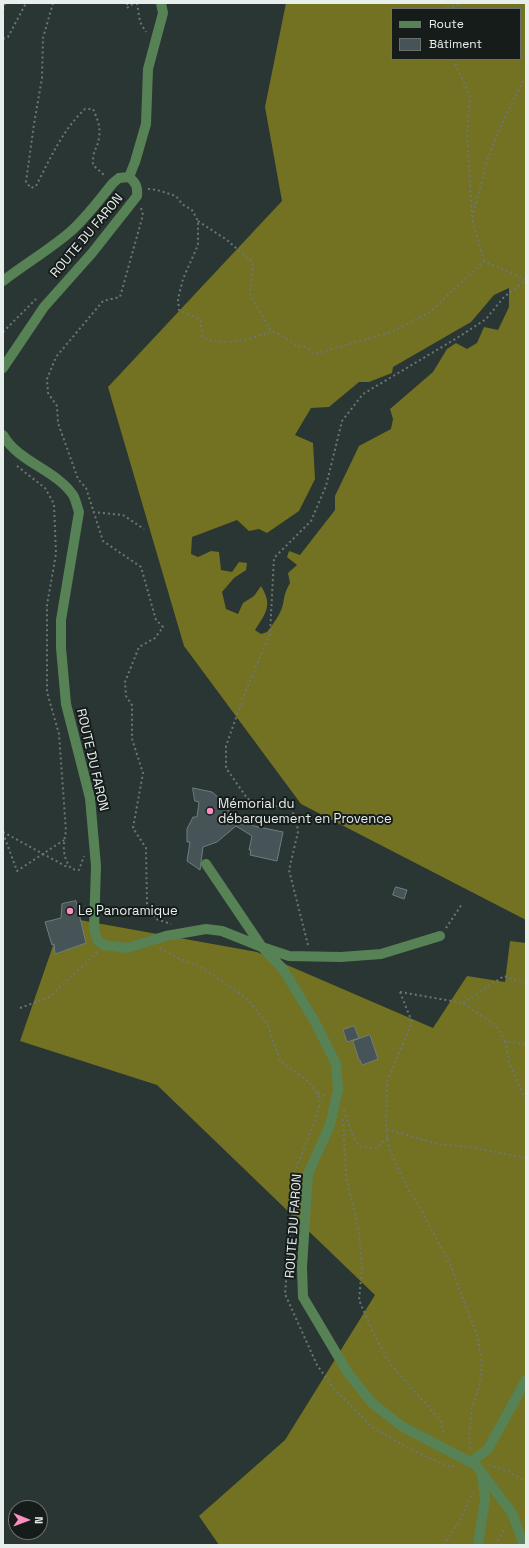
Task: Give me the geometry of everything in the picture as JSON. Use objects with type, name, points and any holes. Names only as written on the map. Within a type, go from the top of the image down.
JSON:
[{"type":"street","points":[[129,177],[136,162],[146,124],[148,69],[163,13],[161,3]]},
{"type":"street","name":"ROUTE DU FARON","points":[[3,280],[28,261],[51,247],[71,231],[119,178],[129,177],[136,182],[138,192],[92,252],[44,306],[3,368]]},
{"type":"street","name":"ROUTE DU FARON","points":[[3,435],[10,446],[62,482],[74,496],[79,512],[61,620],[61,648],[66,704],[90,798],[96,866],[94,930],[101,943],[127,948],[189,931],[206,928],[222,931],[262,947],[283,969],[315,1022],[336,1064],[338,1090],[330,1125],[308,1174],[302,1267],[303,1297],[348,1373],[372,1403],[403,1427],[472,1461],[512,1513],[524,1545]]},
{"type":"street","points":[[206,864],[262,947],[289,956],[341,957],[381,954],[440,936]]},
{"type":"street","points":[[472,1461],[488,1449],[526,1380]]},
{"type":"street","points":[[478,1545],[485,1499],[482,1473]]},
{"type":"path","points":[[3,10],[5,3]]},
{"type":"path","points":[[3,39],[8,37],[26,3]]},
{"type":"path","points":[[53,3],[44,38],[42,78],[26,182],[31,188],[36,186],[61,140],[78,115],[85,108],[93,109],[99,122],[99,138],[92,154],[93,165],[113,183]]},
{"type":"path","points":[[127,3],[127,8],[136,3],[140,22]]},
{"type":"path","points":[[446,8],[448,3]]},
{"type":"path","points":[[446,8],[462,3]]},
{"type":"path","points":[[453,60],[470,96],[467,135],[472,218],[484,261]]},
{"type":"path","points":[[472,218],[488,158],[503,121],[526,76]]},
{"type":"path","points":[[189,931],[156,918],[147,905],[146,848],[133,828],[142,773],[132,739],[132,705],[126,696],[125,682],[139,647],[155,638],[163,626],[156,620],[141,567],[103,541],[86,488],[78,479],[58,423],[58,406],[48,393],[47,379],[56,357],[90,314],[102,301],[120,297],[143,215],[138,192],[157,190],[176,196],[182,204],[192,210],[198,222],[198,245],[183,279],[178,299],[179,310],[200,319],[203,338],[217,343],[256,338],[271,331]]},
{"type":"path","points":[[198,222],[227,240],[253,263],[250,294],[271,331],[280,334],[296,346],[306,347],[315,354],[391,332],[429,312],[484,261]]},
{"type":"path","points":[[310,956],[289,870],[298,832],[296,818],[289,807],[256,806],[247,798],[226,768],[226,746],[244,695],[270,634],[274,558],[311,521],[326,486],[342,421],[363,394],[480,323],[504,297],[526,280],[484,261]]},
{"type":"path","points":[[93,512],[123,515],[144,529]]},
{"type":"path","points":[[66,831],[64,839],[64,855],[67,864],[72,870]]},
{"type":"path","points":[[3,832],[18,871],[64,839]]},
{"type":"path","points":[[3,832],[44,853],[72,870],[79,870],[84,855]]},
{"type":"path","points":[[440,936],[462,904]]},
{"type":"path","points":[[20,1008],[50,997],[101,943]]},
{"type":"path","points":[[463,1003],[504,976],[526,984]]},
{"type":"path","points":[[526,1101],[509,1062],[505,1041],[496,1026],[463,1003],[400,992],[412,1022],[387,1082],[386,1129],[390,1151],[409,1191],[418,1204],[450,1264],[478,1338],[482,1366],[469,1424],[472,1461],[510,1472],[526,1482]]},
{"type":"path","points":[[505,1041],[526,1044]]},
{"type":"path","points":[[338,1090],[353,1136],[361,1147],[376,1148],[388,1136]]},
{"type":"path","points":[[341,1111],[344,1124],[346,1176],[359,1231],[362,1268],[359,1300],[374,1335],[391,1365],[441,1421],[447,1449]]},
{"type":"path","points":[[386,1129],[437,1144],[470,1147],[526,1158]]},
{"type":"path","points":[[443,1545],[459,1522],[482,1473]]},
{"type":"path","points":[[495,1545],[512,1513]]},
{"type":"shaded area","points":[[286,3],[526,3],[526,920],[301,804],[184,646],[108,387],[282,201],[265,107]],"holes":[[[509,288],[509,307],[498,330],[484,327],[477,343],[467,349],[456,343],[447,349],[433,372],[390,409],[393,419],[391,429],[359,446],[335,496],[335,510],[300,555],[289,551],[287,557],[297,565],[288,573],[290,583],[285,593],[282,608],[267,632],[261,634],[255,630],[267,609],[267,598],[261,586],[254,596],[243,603],[238,614],[226,609],[222,592],[234,578],[246,570],[247,563],[239,562],[232,572],[221,570],[219,552],[211,551],[198,557],[191,554],[192,537],[237,520],[249,531],[259,529],[267,533],[299,511],[315,479],[313,443],[295,435],[311,408],[329,407],[359,382],[369,382],[392,373],[393,367],[471,322],[494,295]]]},
{"type":"shaded area","points":[[63,917],[257,952],[433,1028],[467,976],[505,982],[510,941],[526,943],[526,1545],[219,1545],[199,1516],[285,1440],[375,1295],[157,1085],[20,1041]]},
{"type":"building","points":[[193,788],[212,792],[218,797],[223,807],[254,826],[283,832],[277,861],[250,855],[251,850],[249,850],[252,836],[236,826],[217,842],[203,847],[200,870],[187,861],[190,842],[187,842],[187,829],[193,817],[197,817],[199,802],[195,801]]},
{"type":"building","points":[[396,887],[407,890],[404,899],[393,895]]},
{"type":"building","points":[[76,901],[86,943],[55,954],[54,944],[52,945],[45,922],[61,918],[62,904]]},
{"type":"building","points":[[354,1026],[359,1038],[347,1042],[343,1030]]},
{"type":"building","points":[[370,1035],[378,1059],[362,1065],[353,1041]]},
{"type":"place","name":"Mémorial du débarquement en Provence","points":[[210,811]]},
{"type":"place","name":"Le Panoramique","points":[[70,911]]}]
